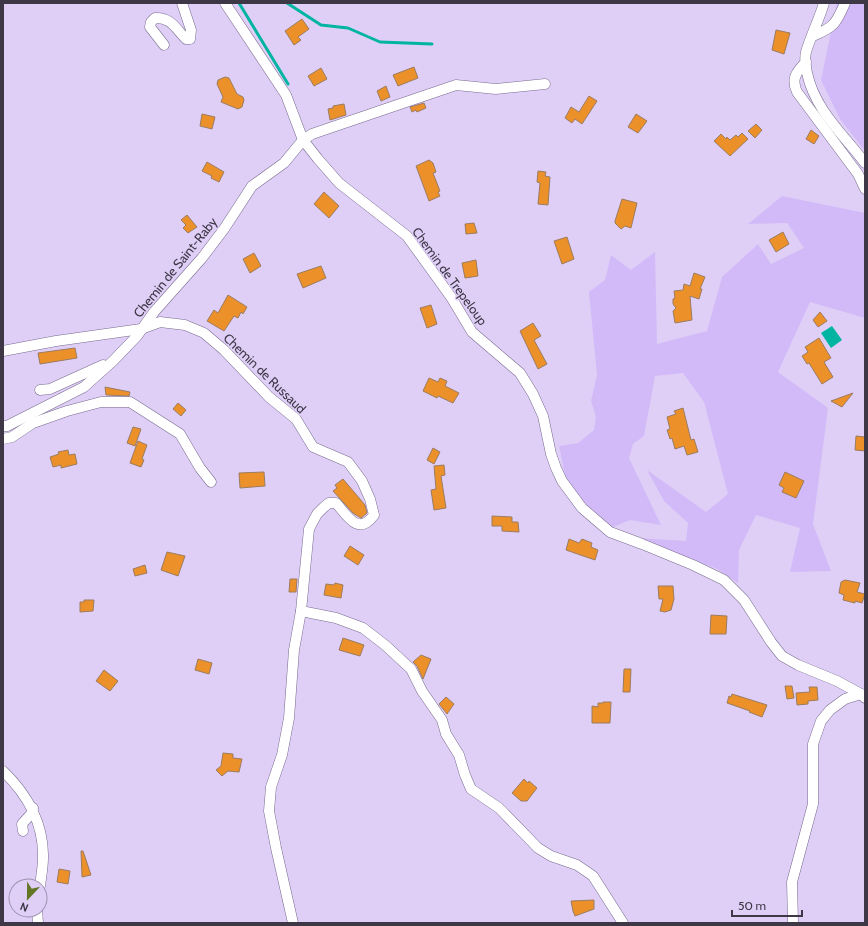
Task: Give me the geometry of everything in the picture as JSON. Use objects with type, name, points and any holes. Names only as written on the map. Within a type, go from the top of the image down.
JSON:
[{"type":"street","points":[[164,45],[150,27],[151,22],[155,18],[163,17],[171,22],[186,39],[190,39],[191,30],[182,3]]},
{"type":"street","name":"Chemin de Trepeloup","points":[[225,3],[286,95],[303,140],[339,183],[407,236],[451,297],[472,332],[520,373],[544,416],[550,454],[556,468],[562,481],[582,508],[610,532],[693,565],[724,580],[744,600],[771,642],[782,656],[798,665],[837,681],[863,696]]},
{"type":"street","points":[[824,3],[806,53],[809,83],[813,94],[832,125],[865,163]]},
{"type":"street","points":[[813,36],[826,30],[837,21],[845,3]]},
{"type":"street","points":[[806,62],[796,72],[794,86],[858,174],[865,189]]},
{"type":"street","name":"Chemin de Saint-Raby","points":[[3,426],[7,426],[84,387],[112,361],[137,336],[141,329],[202,258],[224,229],[252,186],[284,163],[303,140],[312,134],[456,85],[496,89],[545,84]]},
{"type":"street","name":"Chemin de Russaud","points":[[3,351],[64,340],[141,329],[160,322],[186,325],[204,333],[224,350],[269,397],[296,419],[313,447],[348,462],[362,480],[370,499],[374,515],[369,522],[361,525],[353,523],[336,502],[329,503],[317,514],[310,529],[301,611]]},
{"type":"street","points":[[40,390],[50,389],[112,361]]},
{"type":"street","points":[[3,439],[12,437],[33,423],[67,411],[101,402],[130,402],[180,434],[200,468],[211,482]]},
{"type":"street","points":[[293,923],[269,811],[271,787],[282,755],[289,718],[294,650],[301,611],[336,618],[363,628],[385,645],[411,669],[422,691],[442,720],[446,734],[459,755],[471,789],[499,808],[538,848],[551,856],[577,865],[593,876],[623,923]]},
{"type":"street","points":[[793,923],[792,882],[813,804],[813,744],[820,721],[830,710],[845,699],[863,696]]},
{"type":"street","points":[[3,771],[13,781],[33,808],[42,833],[43,858],[41,878]]},
{"type":"street","points":[[23,830],[22,824],[31,814],[33,808]]},
{"type":"shaded area","points":[[837,3],[865,3],[865,151],[840,119],[821,80]]},
{"type":"shaded area","points":[[782,196],[865,213],[865,318],[810,302],[778,372],[828,408],[813,524],[831,571],[790,572],[800,528],[756,515],[739,550],[738,583],[717,569],[638,538],[686,541],[688,523],[664,501],[647,470],[706,512],[728,494],[704,402],[683,373],[655,376],[644,436],[633,444],[629,458],[661,525],[630,520],[611,528],[579,497],[565,475],[559,446],[578,443],[594,430],[596,417],[591,401],[597,375],[589,292],[605,280],[611,255],[631,270],[655,252],[657,344],[707,331],[722,277],[758,244],[771,264],[804,248],[787,223],[748,224]]},
{"type":"shaded area","points":[[832,326],[842,340],[831,348],[821,333]]},
{"type":"building","points":[[302,19],[309,29],[298,37],[301,40],[294,45],[285,31]]},
{"type":"building","points":[[776,30],[790,33],[784,54],[772,50]]},
{"type":"building","points":[[414,67],[418,78],[398,86],[393,75]]},
{"type":"building","points":[[321,68],[327,79],[314,86],[308,76]]},
{"type":"building","points":[[225,77],[229,78],[237,94],[243,97],[244,100],[242,107],[238,109],[221,102],[223,97],[217,84],[218,80]]},
{"type":"building","points":[[386,86],[390,97],[381,101],[377,91]]},
{"type":"building","points":[[589,96],[597,101],[582,124],[575,119],[572,123],[565,118],[571,107],[579,112]]},
{"type":"building","points":[[424,103],[426,108],[417,112],[416,110],[412,112],[410,107]]},
{"type":"building","points":[[344,104],[346,115],[330,120],[328,109],[333,108],[333,106]]},
{"type":"building","points":[[202,114],[215,117],[212,129],[200,126]]},
{"type":"building","points":[[636,114],[647,121],[638,133],[628,127]]},
{"type":"building","points":[[756,124],[762,130],[755,138],[748,131]]},
{"type":"building","points":[[811,130],[819,136],[814,144],[806,139]]},
{"type":"building","points":[[742,133],[748,139],[730,156],[714,141],[721,134],[726,139],[727,137],[730,140],[736,135],[738,137]]},
{"type":"building","points":[[429,160],[433,163],[436,172],[433,173],[440,191],[438,192],[440,196],[429,201],[416,166]]},
{"type":"building","points":[[207,162],[224,172],[219,182],[211,178],[212,176],[202,171]]},
{"type":"building","points":[[538,171],[546,172],[545,176],[550,177],[548,205],[538,204],[540,183],[537,182]]},
{"type":"building","points":[[324,192],[339,206],[329,218],[314,204]]},
{"type":"building","points":[[622,199],[637,203],[631,228],[625,226],[621,229],[615,223]]},
{"type":"building","points":[[187,215],[197,227],[188,233],[183,228],[186,225],[181,220]]},
{"type":"building","points":[[474,223],[477,233],[466,234],[465,224]]},
{"type":"building","points":[[783,232],[789,244],[776,252],[769,240]]},
{"type":"building","points":[[567,237],[574,259],[562,264],[554,241]]},
{"type":"building","points":[[254,253],[261,266],[250,273],[243,259]]},
{"type":"building","points":[[476,260],[478,276],[465,278],[462,263]]},
{"type":"building","points":[[321,266],[326,278],[303,288],[297,274]]},
{"type":"building","points":[[694,273],[705,277],[700,289],[702,289],[699,299],[690,296],[692,320],[675,323],[673,311],[676,308],[673,304],[673,299],[675,298],[674,291],[683,290],[684,284],[690,286]]},
{"type":"building","points":[[228,295],[247,307],[243,314],[241,312],[238,318],[234,316],[224,331],[207,321],[214,310],[218,313]]},
{"type":"building","points":[[431,305],[437,324],[427,328],[420,308]]},
{"type":"building","points":[[820,312],[827,321],[818,327],[813,320]]},
{"type":"building","points":[[533,323],[541,336],[534,340],[547,364],[538,369],[520,331]]},
{"type":"building","points":[[819,338],[831,358],[824,362],[833,377],[822,384],[809,363],[807,364],[802,356],[808,352],[805,347]]},
{"type":"building","points":[[75,348],[77,358],[40,364],[38,353]]},
{"type":"building","points":[[429,378],[438,382],[440,378],[447,381],[445,386],[459,393],[453,403],[438,396],[437,398],[423,391]]},
{"type":"building","points":[[105,387],[130,392],[129,396],[106,395]]},
{"type":"building","points":[[853,393],[842,407],[831,401]]},
{"type":"building","points":[[178,403],[186,410],[181,416],[173,409]]},
{"type":"building","points":[[683,408],[691,440],[694,439],[698,452],[687,455],[684,446],[675,449],[672,438],[670,439],[667,430],[670,429],[667,417],[676,414],[674,411]]},
{"type":"building","points":[[133,427],[141,429],[135,446],[127,443]]},
{"type":"building","points":[[856,436],[865,437],[865,451],[855,450]]},
{"type":"building","points":[[138,441],[147,445],[141,467],[130,463]]},
{"type":"building","points":[[433,448],[440,452],[434,464],[427,460]]},
{"type":"building","points":[[68,450],[69,455],[75,454],[77,464],[61,468],[61,465],[53,467],[50,457],[59,454],[58,452]]},
{"type":"building","points":[[444,465],[445,475],[441,476],[446,508],[434,510],[431,490],[436,489],[434,466]]},
{"type":"building","points":[[264,472],[265,486],[240,488],[239,473]]},
{"type":"building","points":[[785,472],[804,481],[796,498],[782,492],[784,488],[779,485]]},
{"type":"building","points":[[343,479],[365,505],[367,513],[361,518],[353,513],[333,491],[337,488],[335,485]]},
{"type":"building","points":[[492,516],[512,517],[512,522],[518,522],[519,532],[502,531],[502,526],[492,526]]},
{"type":"building","points":[[569,539],[579,543],[582,539],[592,543],[591,547],[598,550],[595,560],[566,550]]},
{"type":"building","points":[[350,546],[364,555],[358,565],[344,556]]},
{"type":"building","points":[[167,552],[185,556],[178,576],[161,570]]},
{"type":"building","points":[[145,565],[147,573],[135,576],[133,569]]},
{"type":"building","points":[[290,579],[297,579],[296,592],[289,592]]},
{"type":"building","points":[[845,580],[860,583],[857,592],[865,594],[862,603],[843,600],[844,595],[839,593],[841,582]]},
{"type":"building","points":[[335,583],[343,585],[341,598],[324,595],[326,584],[334,585]]},
{"type":"building","points":[[658,586],[673,586],[674,599],[671,610],[665,612],[660,611],[663,599],[659,599]]},
{"type":"building","points":[[84,600],[94,600],[93,611],[80,612],[80,602],[84,602]]},
{"type":"building","points":[[711,615],[727,616],[726,634],[710,634]]},
{"type":"building","points":[[343,638],[364,645],[360,656],[339,650]]},
{"type":"building","points":[[421,655],[431,659],[423,679],[417,666],[413,662]]},
{"type":"building","points":[[198,659],[212,663],[209,674],[195,670]]},
{"type":"building","points":[[624,669],[631,669],[630,692],[623,692]]},
{"type":"building","points":[[104,670],[118,681],[110,691],[96,681]]},
{"type":"building","points":[[785,686],[792,686],[794,698],[787,699]]},
{"type":"building","points":[[809,687],[817,687],[818,700],[808,701],[808,704],[797,705],[796,693],[810,692]]},
{"type":"building","points":[[732,694],[767,705],[762,717],[727,703],[729,696],[731,697]]},
{"type":"building","points":[[446,697],[454,704],[447,714],[439,704]]},
{"type":"building","points":[[611,702],[610,723],[592,723],[592,706],[598,707],[598,703]]},
{"type":"building","points":[[223,753],[233,754],[233,758],[242,759],[239,772],[228,771],[222,776],[216,770],[221,766]]},
{"type":"building","points":[[524,779],[528,783],[529,781],[537,788],[527,801],[521,801],[512,793]]},
{"type":"building","points":[[81,851],[83,851],[91,875],[82,877]]},
{"type":"building","points":[[59,869],[70,871],[68,884],[57,882]]},
{"type":"building","points":[[594,900],[594,909],[575,916],[571,901]]},
{"type":"waterway","points":[[239,3],[288,84]]},
{"type":"waterway","points":[[287,3],[321,25],[348,28],[380,42],[432,44]]}]
